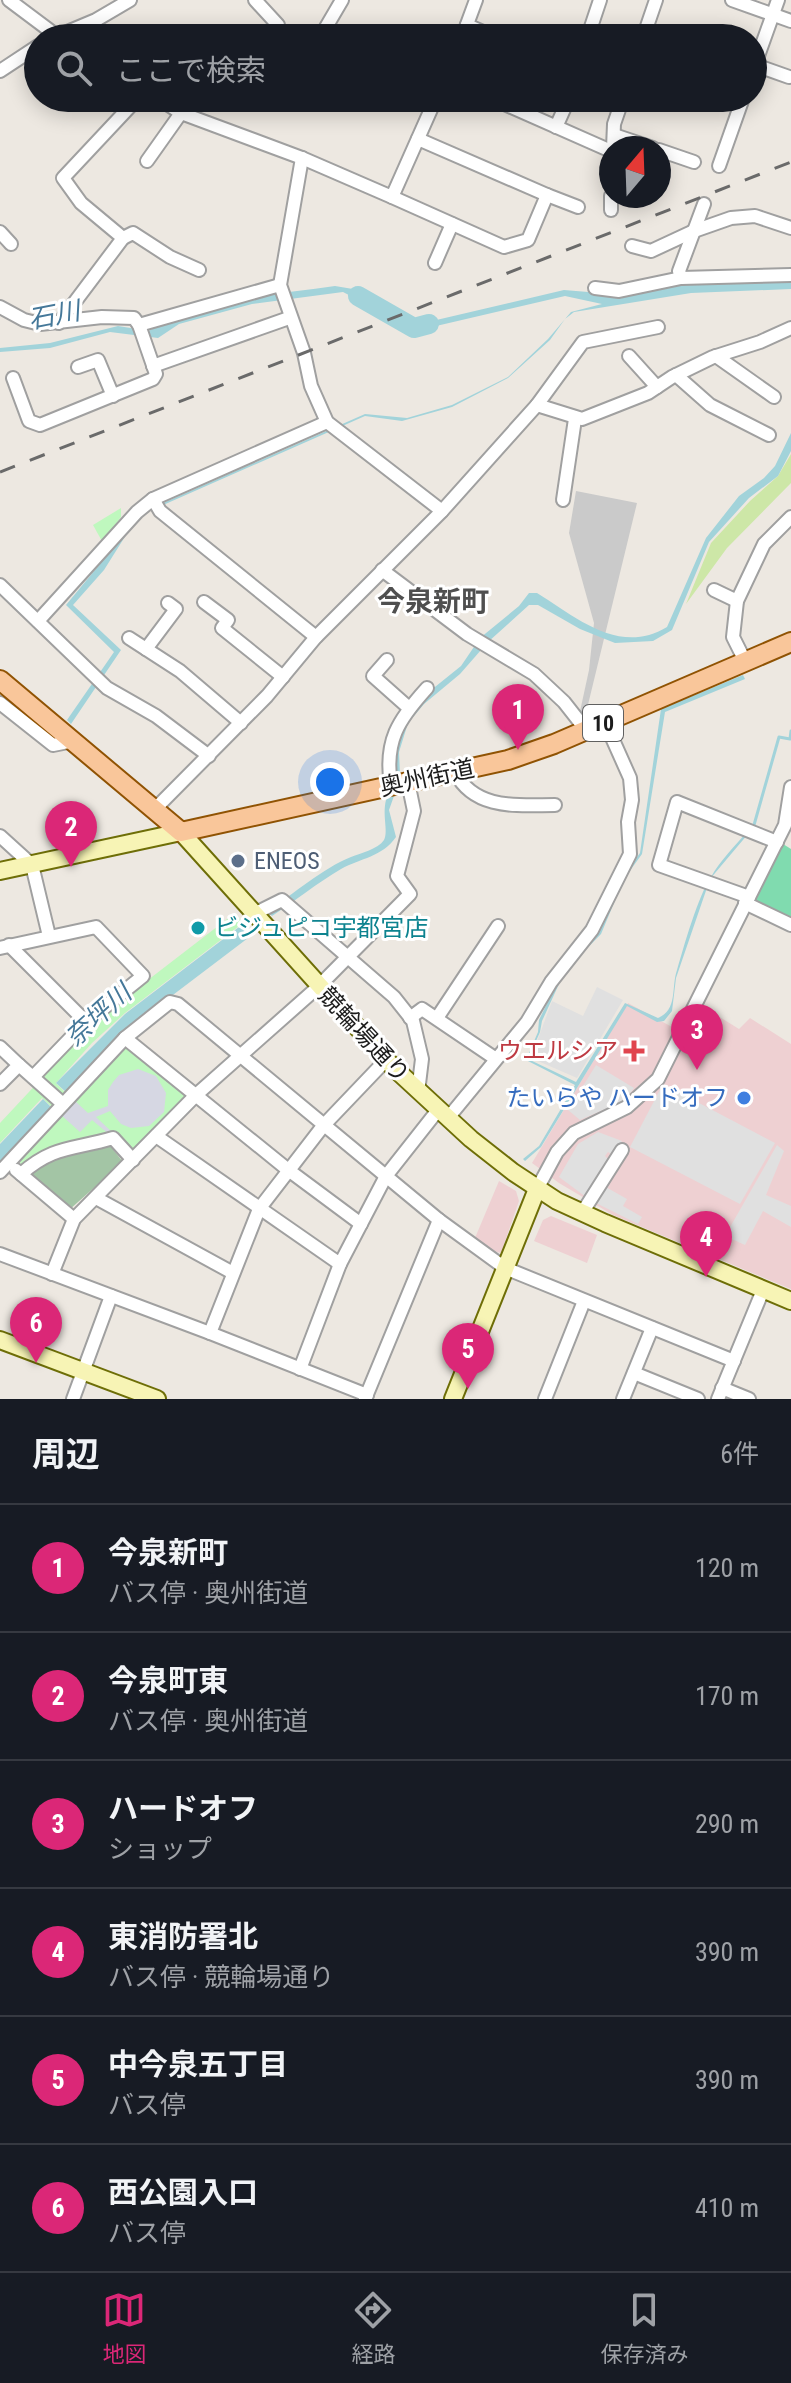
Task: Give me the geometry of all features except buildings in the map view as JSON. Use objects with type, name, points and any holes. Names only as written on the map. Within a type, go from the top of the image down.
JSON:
[{"type":"main road","name":"奥州街道","points":[[181,832],[508,760],[791,642]]},
{"type":"main road","name":"競輪場通り","points":[[0,680],[181,832]]},
{"type":"street","points":[[9,0],[39,24]]},
{"type":"street","points":[[93,24],[130,0]]},
{"type":"street","points":[[255,0],[277,24]]},
{"type":"street","points":[[328,24],[342,0]]},
{"type":"street","points":[[467,24],[476,0]]},
{"type":"street","points":[[592,24],[600,0]]},
{"type":"street","points":[[648,24],[656,0]]},
{"type":"street","points":[[732,0],[791,21]]},
{"type":"street","points":[[767,31],[778,0]]},
{"type":"street","points":[[0,71],[24,55]]},
{"type":"street","points":[[767,71],[789,77]]},
{"type":"street","points":[[123,238],[81,203],[63,178],[125,112]]},
{"type":"street","points":[[392,197],[430,112]]},
{"type":"street","points":[[522,112],[599,141]]},
{"type":"street","points":[[556,127],[563,112]]},
{"type":"street","points":[[613,136],[618,112]]},
{"type":"street","points":[[719,166],[738,112]]},
{"type":"street","points":[[147,161],[181,113],[302,158],[504,247],[528,240],[547,195]]},
{"type":"street","points":[[418,139],[578,207]]},
{"type":"street","points":[[671,154],[694,162]]},
{"type":"street","points":[[302,158],[280,285],[289,318],[304,353],[311,386],[327,422],[442,511]]},
{"type":"street","points":[[681,278],[679,271],[704,204]]},
{"type":"street","points":[[632,246],[651,251],[731,218],[755,216],[791,228]]},
{"type":"street","points":[[435,263],[452,224]]},
{"type":"street","points":[[0,232],[11,244]]},
{"type":"street","points":[[59,323],[123,238],[133,233],[170,257],[199,270]]},
{"type":"street","points":[[595,288],[619,291],[681,278],[791,275]]},
{"type":"street","points":[[139,325],[280,285]]},
{"type":"street","points":[[0,307],[24,320],[40,324],[134,318],[156,374],[153,379],[40,425],[29,421],[13,378]]},
{"type":"street","points":[[153,366],[289,318]]},
{"type":"street","points":[[154,810],[241,723],[316,637],[442,511],[537,405],[583,342],[658,327]]},
{"type":"street","points":[[537,405],[582,419],[617,407],[716,356],[791,328]]},
{"type":"street","points":[[629,356],[657,387]]},
{"type":"street","points":[[716,356],[774,397]]},
{"type":"street","points":[[78,367],[98,360],[113,396]]},
{"type":"street","points":[[676,375],[710,405],[769,435]]},
{"type":"street","points":[[563,500],[575,419]]},
{"type":"street","points":[[38,621],[137,512],[153,499],[327,422]]},
{"type":"street","points":[[153,499],[160,511],[316,637]]},
{"type":"street","points":[[745,661],[733,637],[737,601],[764,544],[791,517]]},
{"type":"street","points":[[382,570],[467,634],[534,674],[564,702],[586,730]]},
{"type":"street","points":[[0,585],[107,688],[156,716],[209,756]]},
{"type":"street","points":[[714,590],[737,601]]},
{"type":"street","points":[[204,602],[228,620],[222,628],[283,677]]},
{"type":"street","points":[[146,649],[176,609],[168,603]]},
{"type":"street","points":[[129,638],[180,671],[241,723]]},
{"type":"street","points":[[387,660],[373,676],[409,708]]},
{"type":"street","points":[[52,1274],[74,1219],[196,1095],[318,987],[410,894],[397,876],[414,811],[389,761],[394,733],[409,708],[427,688]]},
{"type":"street","points":[[0,703],[53,745],[73,741]]},
{"type":"street","points":[[300,1369],[340,1264],[386,1176],[527,1022],[551,982],[592,930],[630,854],[630,778],[605,722]]},
{"type":"street","points":[[455,772],[470,792],[496,804],[555,805]]},
{"type":"street","points":[[453,1399],[537,1189],[557,1152],[574,1133],[627,1107],[658,1079],[777,842],[789,810],[791,787]]},
{"type":"street","points":[[777,842],[677,802],[659,865],[747,900],[791,925]]},
{"type":"street","name":"奥州街道","points":[[0,871],[181,832]]},
{"type":"street","name":"競輪場通り","points":[[181,832],[386,1060],[481,1147],[537,1189],[582,1213],[791,1301]]},
{"type":"street","points":[[0,836],[32,865],[49,936]]},
{"type":"street","points":[[254,914],[282,900],[394,997],[410,1018],[422,1059],[418,1092]]},
{"type":"street","points":[[437,1018],[498,926]]},
{"type":"street","points":[[5,946],[96,927],[143,976],[86,1022],[33,1077]]},
{"type":"street","points":[[5,946],[86,1022]]},
{"type":"street","points":[[74,1219],[21,1174],[4,1167],[125,1038],[170,1002],[178,1004],[439,1220],[505,1268],[734,1361]]},
{"type":"street","points":[[410,1018],[422,1009],[496,1059]]},
{"type":"street","points":[[125,1038],[287,1169],[361,1224]]},
{"type":"street","points":[[0,1047],[63,1104]]},
{"type":"street","points":[[210,1333],[259,1209],[323,1126],[386,1060]]},
{"type":"street","points":[[0,1084],[19,1065]]},
{"type":"street","points":[[156,1136],[340,1264]]},
{"type":"street","points":[[21,1174],[34,1162],[58,1149],[113,1138],[133,1160]]},
{"type":"street","points":[[582,1213],[622,1150]]},
{"type":"street","points":[[96,1198],[233,1273]]},
{"type":"street","points":[[0,1254],[210,1333],[366,1397],[439,1220]]},
{"type":"street","points":[[749,1399],[720,1394],[763,1290]]},
{"type":"street","points":[[73,1399],[111,1296]]},
{"type":"street","points":[[549,1396],[584,1301]]},
{"type":"street","points":[[623,1399],[652,1328]]},
{"type":"street","points":[[0,1340],[157,1399]]},
{"type":"street","points":[[634,1373],[698,1399]]},
{"type":"shaded area","points":[[576,491],[637,503],[585,717],[579,716],[589,670],[594,623],[569,533]]},
{"type":"shaded area","points":[[597,987],[623,1000],[577,1078],[531,1058],[552,1001],[583,1016]]},
{"type":"shaded area","points":[[628,1003],[683,1033],[699,1004],[739,1029],[750,1018],[791,1044],[791,1289],[613,1215],[532,1163]]},
{"type":"shaded area","points":[[596,1065],[634,1088],[624,1101],[580,1120],[568,1110]]},
{"type":"shaded area","points":[[138,1069],[156,1076],[166,1093],[164,1112],[149,1126],[131,1128],[121,1124],[110,1111],[96,1117],[114,1134],[110,1135],[92,1120],[80,1132],[61,1115],[75,1101],[88,1113],[108,1106],[108,1090],[113,1082],[119,1075]]},
{"type":"shaded area","points":[[663,1084],[775,1143],[740,1204],[630,1147]]},
{"type":"shaded area","points":[[598,1132],[622,1141],[613,1155],[608,1152],[605,1156],[610,1161],[586,1197],[559,1177],[578,1144]]},
{"type":"shaded area","points":[[777,1145],[784,1151],[766,1195],[791,1206],[791,1227],[763,1211],[745,1245],[725,1236]]},
{"type":"shaded area","points":[[499,1181],[516,1191],[519,1201],[501,1253],[489,1250],[475,1238]]},
{"type":"shaded area","points":[[604,1186],[627,1199],[623,1206],[642,1217],[638,1224],[594,1202]]},
{"type":"shaded area","points":[[551,1216],[597,1235],[587,1263],[534,1241],[543,1220]]},
{"type":"green space","points":[[791,454],[791,483],[727,548],[686,604],[711,543],[778,476]]},
{"type":"green space","points":[[121,508],[121,517],[103,543],[93,525]]},
{"type":"green space","points":[[783,844],[791,849],[791,920],[753,902]]},
{"type":"green space","points":[[235,913],[243,923],[125,1013],[92,1043],[56,1083],[67,1094],[53,1108],[42,1098],[0,1143],[0,1123],[85,1032]]},
{"type":"green space","points":[[123,1049],[130,1049],[186,1093],[186,1101],[134,1154],[114,1134],[22,1166],[23,1155]]},
{"type":"green space","points":[[108,1143],[123,1162],[69,1210],[26,1173],[35,1164]]},
{"type":"water","points":[[791,280],[791,289],[691,293],[574,312],[565,319],[571,312],[602,304],[565,296],[419,330],[401,323],[415,325],[564,290],[624,295],[690,283]]},
{"type":"water","points":[[335,286],[353,289],[384,307],[378,310],[343,292],[252,304],[179,324],[158,338],[110,332],[50,348],[0,352],[0,348],[50,343],[118,326],[149,331],[215,304]]},
{"type":"water","points":[[565,319],[550,340],[508,378],[452,407],[402,421],[365,416],[145,513],[126,535],[104,570],[73,605],[121,650],[71,724],[67,720],[114,652],[66,605],[143,512],[365,414],[407,418],[452,405],[508,377]]},
{"type":"water","points":[[791,433],[791,451],[778,476],[749,498],[709,542],[672,630],[653,641],[615,643],[580,629],[538,605],[529,605],[488,642],[460,674],[424,704],[408,723],[399,752],[400,775],[394,777],[395,739],[425,695],[461,666],[480,638],[519,606],[529,593],[537,593],[583,622],[615,635],[649,635],[667,627],[706,538],[739,496],[775,466]]},
{"type":"water","points":[[743,675],[745,679],[665,712],[642,854],[624,879],[601,934],[565,971],[528,1059],[576,1082],[625,1003],[658,1018],[669,1010],[677,970],[701,896],[706,885],[719,865],[746,833],[710,879],[676,978],[672,1011],[664,1021],[657,1022],[627,1006],[541,1147],[525,1161],[523,1159],[539,1146],[575,1085],[526,1060],[538,1032],[539,1020],[564,969],[599,932],[622,877],[640,853],[661,709]]},
{"type":"water","points":[[394,796],[389,810],[396,837],[390,844],[378,853],[332,874],[272,916],[267,911],[330,868],[381,843],[385,836],[385,803],[387,797]]},
{"type":"water","points":[[243,924],[252,935],[132,1026],[67,1093],[56,1083],[125,1014]]},
{"type":"water","points":[[43,1099],[52,1108],[0,1165],[0,1144]]},
{"type":"waterway","points":[[358,296],[414,328],[429,324]]},
{"type":"waterway","points":[[754,825],[779,737],[790,739],[791,731]]},
{"type":"railway","points":[[0,472],[791,162]]},
{"type":"place","name":"今泉新町","points":[[518,750]]},
{"type":"place","name":"ENEOS","points":[[238,861]]},
{"type":"place","name":"今泉町東","points":[[71,867]]},
{"type":"place","name":"ビジュピコ宇都宮店","points":[[198,928]]},
{"type":"place","name":"ウエルシア","points":[[634,1051]]},
{"type":"place","name":"ハードオフ","points":[[697,1070]]},
{"type":"place","name":"たいらや ハードオフ","points":[[744,1098]]},
{"type":"place","name":"東消防署北","points":[[706,1277]]},
{"type":"place","name":"西公園入口","points":[[36,1363]]},
{"type":"place","name":"中今泉五丁目","points":[[468,1389]]},
{"type":"district","name":"今泉新町","points":[[433,601]]},
{"type":"water label","name":"石川","points":[[54,315]]},
{"type":"water label","name":"奈坪川","points":[[98,1015]]}]
